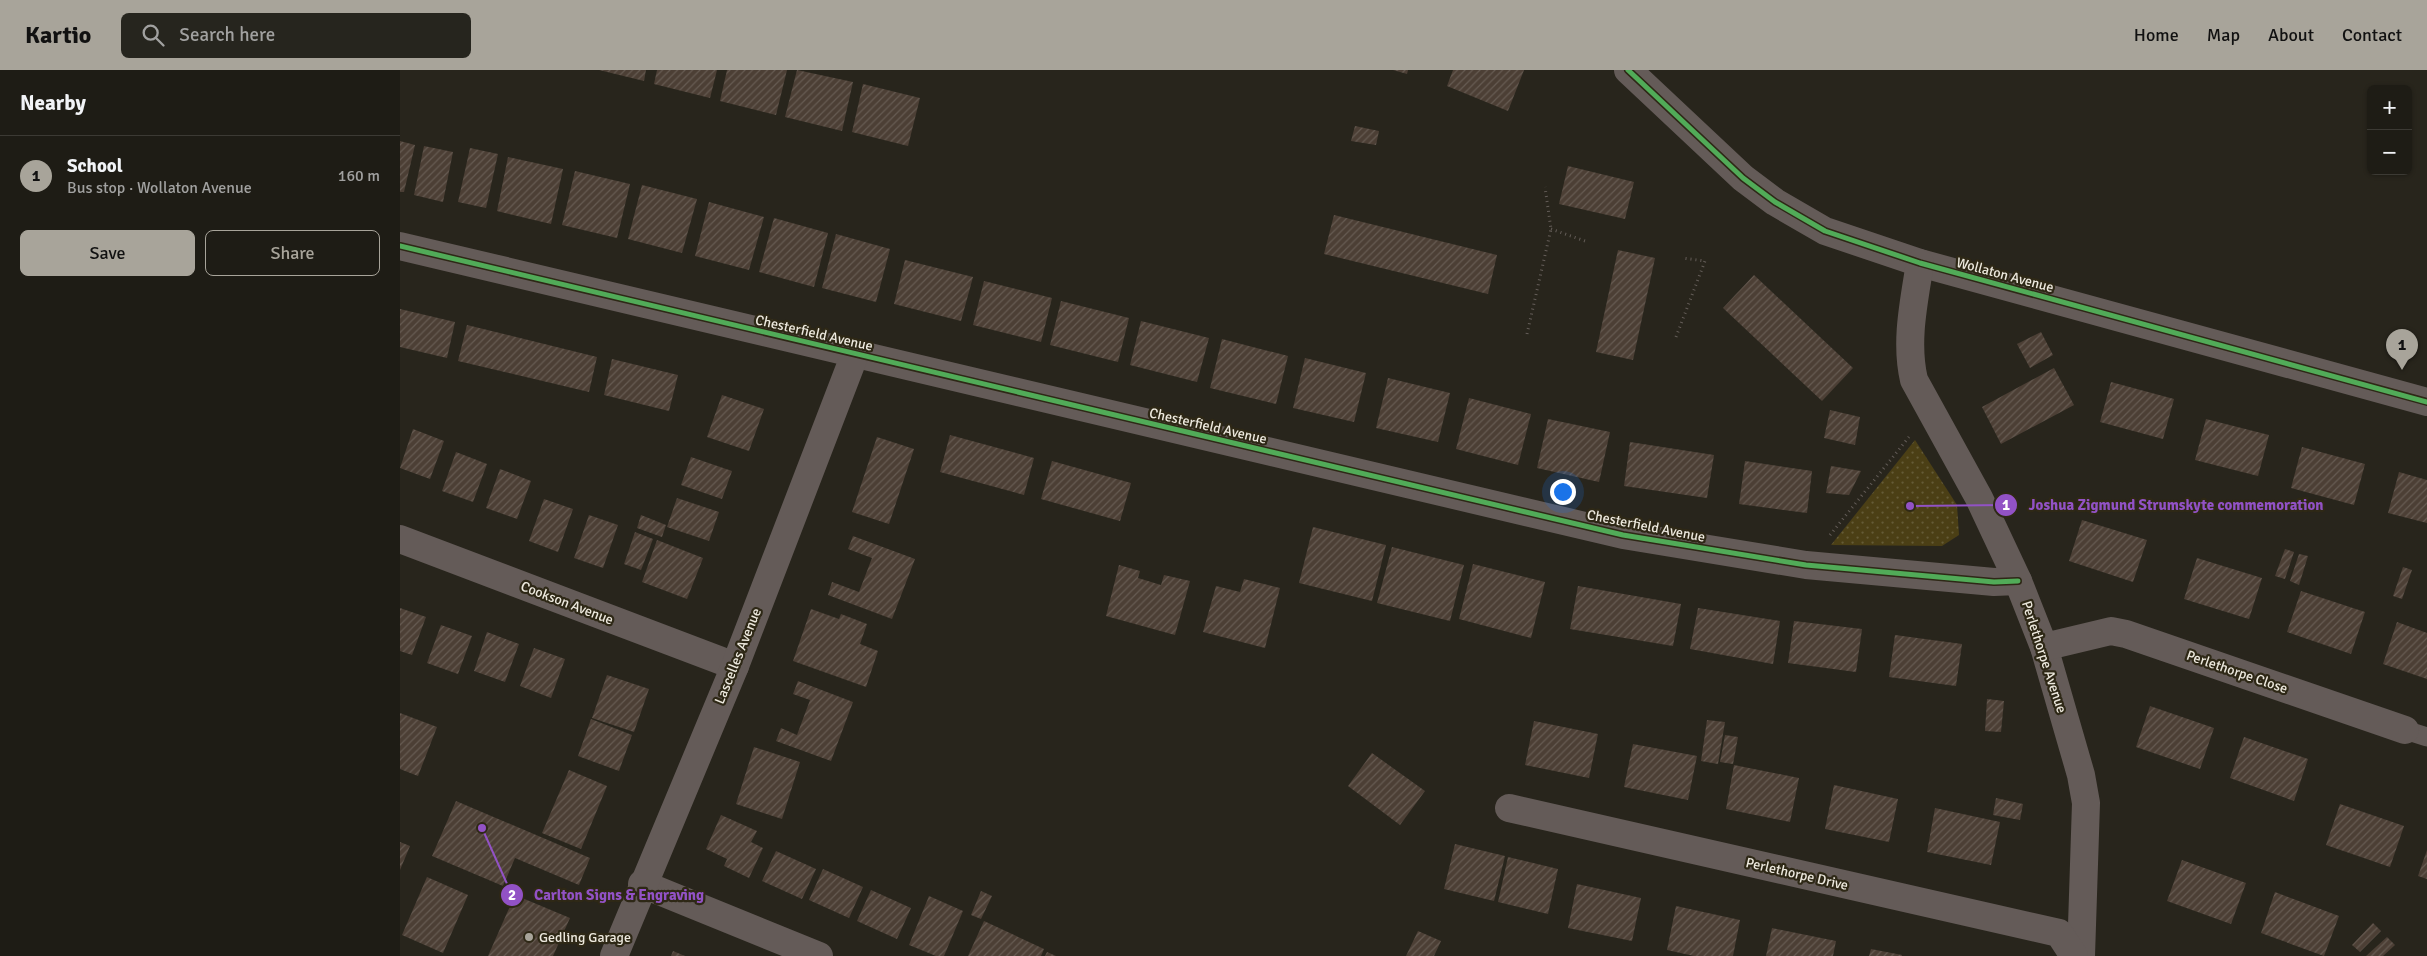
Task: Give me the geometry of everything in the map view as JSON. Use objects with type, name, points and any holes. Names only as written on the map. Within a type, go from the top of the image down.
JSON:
[{"type":"street","name":"Wollaton Avenue","points":[[1628,70],[1731,168],[1775,202],[1825,231],[1920,263],[2427,402]]},
{"type":"street","name":"Chesterfield Avenue","points":[[400,246],[1623,535],[1806,565],[1994,582],[2018,581]]},
{"type":"street","name":"Perlethorpe Avenue","points":[[1920,263],[1910,339],[1910,360],[1914,380],[1979,498],[2018,581],[2044,647],[2081,775],[2086,803],[2081,956]]},
{"type":"street","name":"Lascelles Avenue","points":[[614,956],[642,884],[734,666],[855,354]]},
{"type":"street","name":"Cookson Avenue","points":[[400,540],[734,666]]},
{"type":"street","name":"Perlethorpe Close","points":[[2044,647],[2111,631],[2126,634],[2416,733]]},
{"type":"street","name":"Perlethorpe Drive","points":[[1509,808],[2059,934],[2074,956]]},
{"type":"street","points":[[642,884],[820,956]]},
{"type":"path","points":[[1527,334],[1551,229],[1545,186]]},
{"type":"path","points":[[1551,229],[1585,241]]},
{"type":"path","points":[[1676,337],[1705,261],[1682,258]]},
{"type":"path","points":[[1806,565],[1910,435]]},
{"type":"shaded area","points":[[1915,440],[1957,505],[1959,535],[1942,546],[1831,545]]},
{"type":"building","points":[[599,70],[646,70],[644,81]]},
{"type":"building","points":[[657,70],[717,70],[710,98],[654,84]]},
{"type":"building","points":[[727,70],[787,70],[776,115],[720,101]]},
{"type":"building","points":[[797,70],[853,82],[842,131],[785,117]]},
{"type":"building","points":[[1393,70],[1408,70],[1407,74]]},
{"type":"building","points":[[1453,70],[1524,70],[1508,111],[1447,86]]},
{"type":"building","points":[[863,84],[920,98],[908,146],[852,132]]},
{"type":"building","points":[[1355,126],[1379,131],[1376,145],[1351,141]]},
{"type":"building","points":[[400,141],[415,145],[404,192],[400,192]]},
{"type":"building","points":[[424,146],[453,152],[443,202],[414,195]]},
{"type":"building","points":[[470,148],[498,154],[486,208],[458,202]]},
{"type":"building","points":[[508,157],[563,169],[551,224],[497,211]]},
{"type":"building","points":[[1568,166],[1634,182],[1625,219],[1559,204]]},
{"type":"building","points":[[575,171],[630,184],[617,238],[562,225]]},
{"type":"building","points":[[642,185],[697,199],[682,253],[628,239]]},
{"type":"building","points":[[709,202],[764,217],[749,270],[695,256]]},
{"type":"building","points":[[1334,215],[1497,255],[1488,294],[1324,254]]},
{"type":"building","points":[[774,218],[828,233],[814,287],[759,272]]},
{"type":"building","points":[[836,234],[890,249],[876,302],[822,288]]},
{"type":"building","points":[[1618,250],[1655,258],[1633,360],[1596,352]]},
{"type":"building","points":[[905,260],[973,277],[961,321],[894,304]]},
{"type":"building","points":[[1754,275],[1853,368],[1822,401],[1723,308]]},
{"type":"building","points":[[984,281],[1052,298],[1041,342],[973,325]]},
{"type":"building","points":[[1061,301],[1129,318],[1118,362],[1050,345]]},
{"type":"building","points":[[400,309],[455,322],[447,358],[400,347]]},
{"type":"building","points":[[1141,321],[1209,338],[1197,382],[1130,365]]},
{"type":"building","points":[[467,325],[597,357],[589,392],[458,361]]},
{"type":"building","points":[[2041,332],[2053,355],[2030,368],[2017,344]]},
{"type":"building","points":[[1222,339],[1288,356],[1276,404],[1210,388]]},
{"type":"building","points":[[1305,358],[1366,373],[1354,422],[1293,408]]},
{"type":"building","points":[[612,359],[678,375],[669,411],[604,395]]},
{"type":"building","points":[[2054,368],[2074,405],[2001,444],[1982,407]]},
{"type":"building","points":[[1388,378],[1450,393],[1438,442],[1376,428]]},
{"type":"building","points":[[2111,382],[2174,399],[2163,439],[2100,422]]},
{"type":"building","points":[[722,395],[764,409],[749,451],[707,437]]},
{"type":"building","points":[[1469,398],[1531,414],[1518,465],[1456,449]]},
{"type":"building","points":[[1830,410],[1860,417],[1855,445],[1824,438]]},
{"type":"building","points":[[1548,419],[1610,432],[1599,482],[1537,468]]},
{"type":"building","points":[[2206,419],[2269,435],[2258,476],[2195,460]]},
{"type":"building","points":[[413,429],[444,441],[430,479],[400,468]]},
{"type":"building","points":[[950,435],[1034,458],[1024,495],[940,472]]},
{"type":"building","points":[[877,437],[914,449],[889,524],[852,512]]},
{"type":"building","points":[[1630,442],[1714,455],[1707,498],[1624,486]]},
{"type":"building","points":[[2302,447],[2365,464],[2354,505],[2291,488]]},
{"type":"building","points":[[456,452],[487,464],[473,502],[442,491]]},
{"type":"building","points":[[691,457],[732,471],[722,499],[681,485]]},
{"type":"building","points":[[1052,461],[1131,483],[1120,521],[1041,499]]},
{"type":"building","points":[[1745,461],[1812,471],[1807,513],[1739,504]]},
{"type":"building","points":[[1831,466],[1861,471],[1849,495],[1826,493]]},
{"type":"building","points":[[500,469],[531,481],[517,519],[486,508]]},
{"type":"building","points":[[2399,472],[2427,480],[2427,523],[2388,513]]},
{"type":"building","points":[[677,498],[719,512],[709,541],[667,527]]},
{"type":"building","points":[[544,499],[573,509],[558,552],[529,541]]},
{"type":"building","points":[[589,515],[618,525],[603,568],[574,558]]},
{"type":"building","points":[[641,515],[666,525],[662,537],[637,528]]},
{"type":"building","points":[[2082,520],[2147,540],[2133,582],[2069,561]]},
{"type":"building","points":[[1313,527],[1386,545],[1372,601],[1299,583]]},
{"type":"building","points":[[635,532],[653,539],[641,570],[624,564]]},
{"type":"building","points":[[853,536],[915,559],[892,619],[828,595],[832,582],[859,592],[872,558],[848,549]]},
{"type":"building","points":[[657,540],[703,558],[687,599],[642,582]]},
{"type":"building","points":[[1392,547],[1464,565],[1450,621],[1377,603]]},
{"type":"building","points":[[2285,549],[2294,552],[2285,579],[2275,576]]},
{"type":"building","points":[[2299,554],[2308,556],[2299,585],[2290,581]]},
{"type":"building","points":[[2197,558],[2262,578],[2249,619],[2184,599]]},
{"type":"building","points":[[1473,564],[1545,582],[1531,638],[1459,619]]},
{"type":"building","points":[[1119,565],[1140,571],[1138,578],[1161,585],[1164,575],[1190,581],[1175,635],[1106,616]]},
{"type":"building","points":[[2403,567],[2412,570],[2402,599],[2393,596]]},
{"type":"building","points":[[1244,579],[1280,588],[1265,648],[1203,632],[1216,586],[1240,592]]},
{"type":"building","points":[[1578,586],[1681,604],[1673,646],[1570,629]]},
{"type":"building","points":[[2301,591],[2365,612],[2351,654],[2287,632]]},
{"type":"building","points":[[400,608],[426,617],[412,655],[400,651]]},
{"type":"building","points":[[1698,608],[1780,621],[1773,664],[1690,649]]},
{"type":"building","points":[[811,609],[839,619],[841,614],[867,624],[860,644],[878,651],[866,687],[793,661]]},
{"type":"building","points":[[1794,621],[1862,629],[1856,672],[1788,663]]},
{"type":"building","points":[[2397,622],[2427,633],[2427,679],[2383,664]]},
{"type":"building","points":[[441,625],[472,636],[458,674],[427,663]]},
{"type":"building","points":[[487,632],[519,644],[505,682],[474,671]]},
{"type":"building","points":[[1895,635],[1962,644],[1956,686],[1889,677]]},
{"type":"building","points":[[534,648],[565,659],[551,698],[520,686]]},
{"type":"building","points":[[607,675],[649,689],[634,732],[592,718]]},
{"type":"building","points":[[798,681],[853,702],[831,761],[776,741],[781,728],[797,735],[810,700],[793,694]]},
{"type":"building","points":[[1987,699],[2004,701],[2001,732],[1985,731]]},
{"type":"building","points":[[2150,706],[2214,728],[2200,769],[2136,747]]},
{"type":"building","points":[[400,713],[437,727],[418,776],[400,769]]},
{"type":"building","points":[[591,719],[632,735],[619,771],[578,756]]},
{"type":"building","points":[[1707,720],[1725,722],[1718,764],[1701,761]]},
{"type":"building","points":[[1534,721],[1598,734],[1589,778],[1525,765]]},
{"type":"building","points":[[1725,735],[1738,737],[1733,764],[1720,762]]},
{"type":"building","points":[[2244,737],[2308,759],[2294,801],[2230,778]]},
{"type":"building","points":[[1633,744],[1697,756],[1688,800],[1624,787]]},
{"type":"building","points":[[754,747],[800,762],[782,819],[736,804]]},
{"type":"building","points":[[1372,753],[1425,791],[1400,825],[1348,786]]},
{"type":"building","points":[[1734,765],[1799,778],[1790,822],[1726,809]]},
{"type":"building","points":[[569,770],[607,786],[581,849],[542,833]]},
{"type":"building","points":[[1834,785],[1898,799],[1889,842],[1825,829]]},
{"type":"building","points":[[1996,798],[2023,804],[2020,820],[1993,815]]},
{"type":"building","points":[[456,801],[590,858],[579,885],[515,858],[503,886],[432,856]]},
{"type":"building","points":[[2340,804],[2404,826],[2390,867],[2326,845]]},
{"type":"building","points":[[1935,808],[2000,822],[1991,865],[1927,852]]},
{"type":"building","points":[[721,815],[757,831],[751,842],[763,848],[749,878],[724,866],[727,859],[706,849]]},
{"type":"building","points":[[400,842],[410,846],[400,870]]},
{"type":"building","points":[[1455,844],[1505,856],[1494,901],[1444,889]]},
{"type":"building","points":[[2427,850],[2427,879],[2418,876]]},
{"type":"building","points":[[776,851],[816,869],[802,899],[762,881]]},
{"type":"building","points":[[1508,857],[1558,869],[1548,914],[1498,902]]},
{"type":"building","points":[[2182,860],[2246,883],[2231,924],[2167,901]]},
{"type":"building","points":[[823,869],[863,887],[849,918],[809,900]]},
{"type":"building","points":[[427,877],[468,895],[443,953],[402,935]]},
{"type":"building","points":[[1577,884],[1641,898],[1632,941],[1568,928]]},
{"type":"building","points":[[871,890],[911,908],[897,939],[857,921]]},
{"type":"building","points":[[981,891],[992,896],[981,919],[971,915]]},
{"type":"building","points":[[2275,892],[2339,916],[2324,956],[2261,933]]},
{"type":"building","name":"Gedling Garage","points":[[515,895],[570,918],[553,956],[488,956]]},
{"type":"building","points":[[929,896],[963,911],[944,956],[936,956],[909,945]]},
{"type":"building","points":[[1676,906],[1740,920],[1733,956],[1694,956],[1667,950]]},
{"type":"building","points":[[984,921],[1044,949],[1041,956],[968,956]]},
{"type":"building","points":[[2373,923],[2381,931],[2360,952],[2352,945]]},
{"type":"building","points":[[1772,928],[1836,941],[1833,956],[1766,956]]},
{"type":"building","points":[[1418,931],[1441,941],[1434,956],[1406,956]]},
{"type":"building","points":[[2387,937],[2395,945],[2383,956],[2366,956]]},
{"type":"building","points":[[1871,949],[1902,955],[1902,956],[1869,956]]},
{"type":"building","points":[[673,951],[685,956],[671,956]]},
{"type":"building","points":[[1047,952],[1056,956],[1045,956]]},
{"type":"cycle path","points":[[1628,70],[1743,178],[1775,202],[1825,231],[1920,263],[2427,402]]},
{"type":"cycle path","points":[[400,246],[1623,535],[1806,565],[1994,582],[2018,581]]},
{"type":"place","name":"School","points":[[2402,370]]},
{"type":"place","name":"Joshua Zigmund Strumskyte commemoration","points":[[1910,506]]},
{"type":"place","name":"Carlton Signs & Engraving","points":[[482,828]]},
{"type":"place","name":"Gedling Garage","points":[[529,937]]}]
